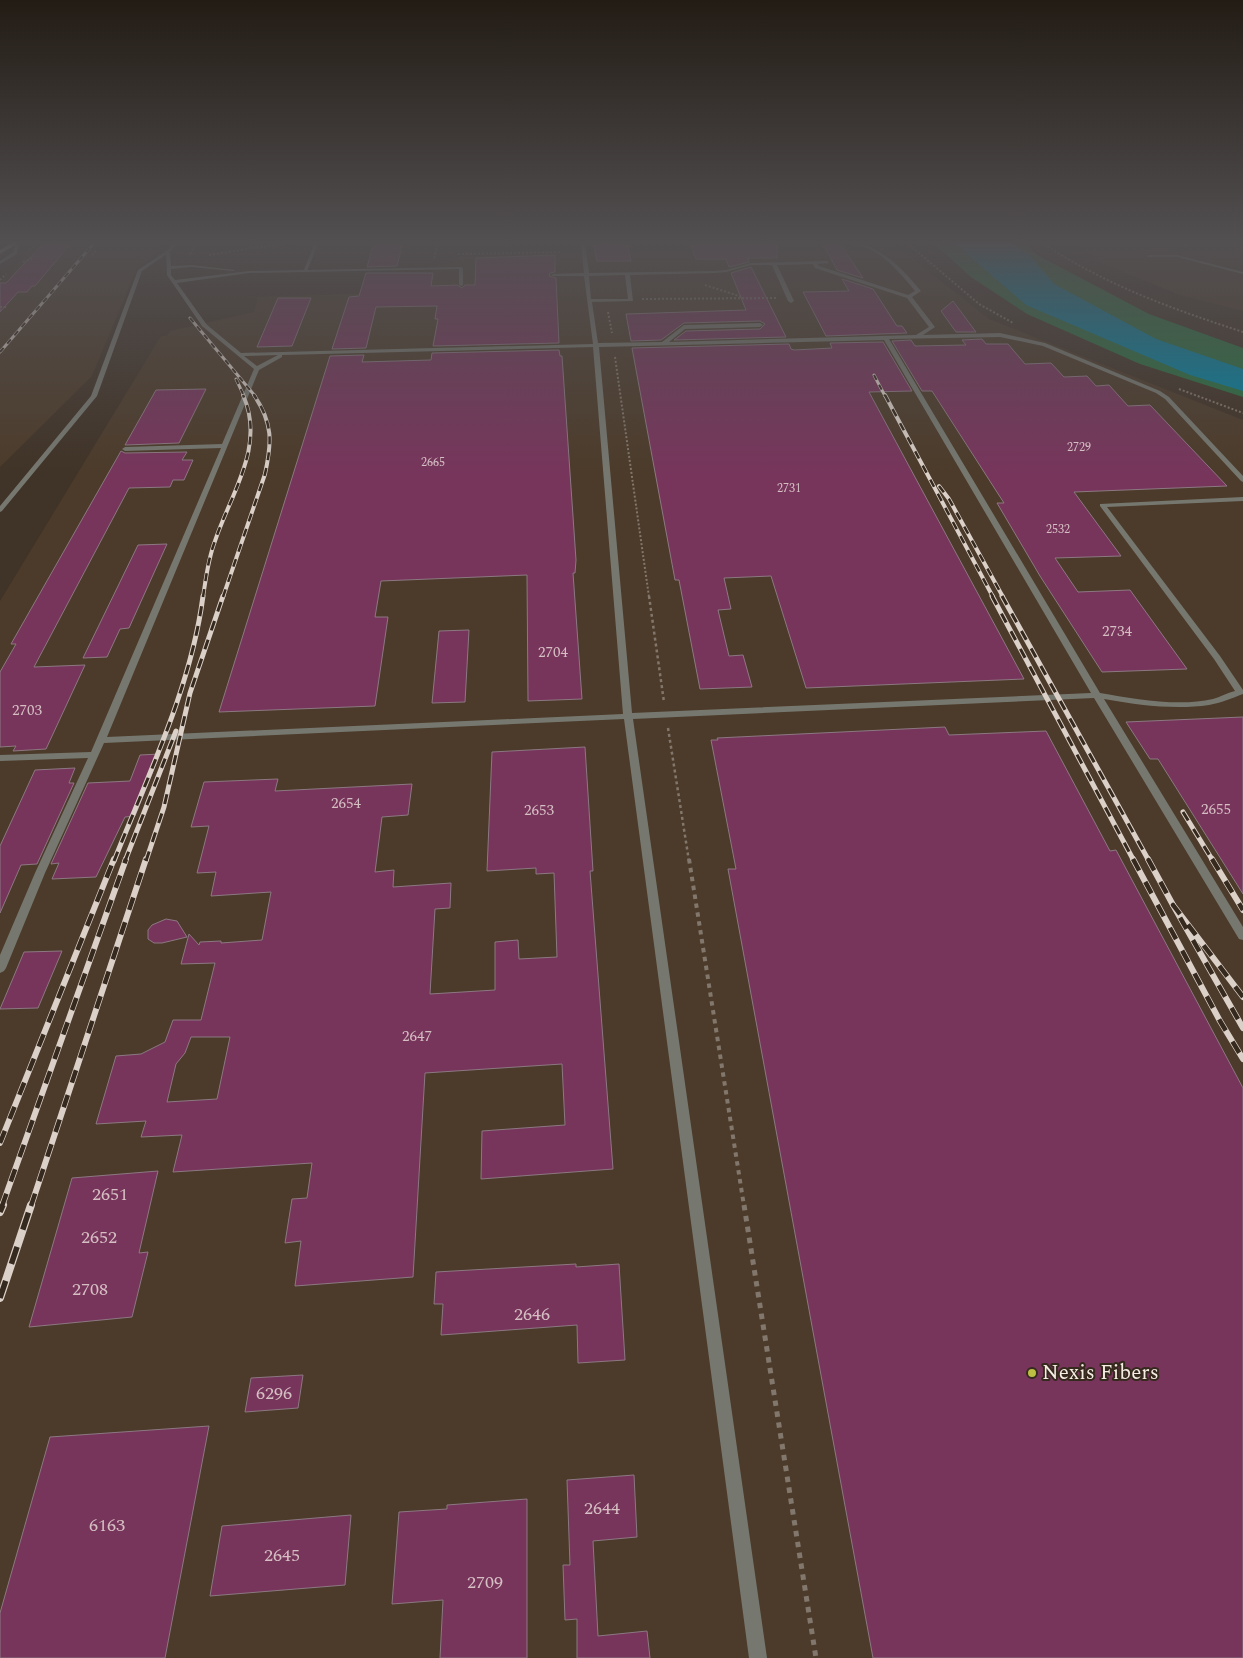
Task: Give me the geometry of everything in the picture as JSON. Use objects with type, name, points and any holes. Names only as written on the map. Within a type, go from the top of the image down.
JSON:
[{"type":"street","points":[[0,510],[94,396],[122,319]]},
{"type":"street","points":[[200,319],[204,325],[257,368]]},
{"type":"street","points":[[592,319],[596,346],[628,717],[758,1658]]},
{"type":"street","points":[[918,336],[932,327],[926,319]]},
{"type":"street","points":[[663,344],[684,327],[760,325]]},
{"type":"street","points":[[242,354],[1000,335],[1045,345],[1158,392],[1166,398],[1243,480]]},
{"type":"street","points":[[885,337],[1097,695],[1243,936]]},
{"type":"street","points":[[0,968],[40,872],[101,740],[257,368],[269,360],[285,354]]},
{"type":"street","points":[[124,449],[225,446]]},
{"type":"street","points":[[101,740],[1097,695],[1127,701],[1177,704],[1211,702],[1241,692],[1102,505],[1243,499]]},
{"type":"street","points":[[0,758],[94,755]]},
{"type":"path","points":[[1206,319],[1243,332]]},
{"type":"path","points":[[614,346],[666,715],[816,1658]]},
{"type":"shaded area","points":[[0,319],[116,319],[92,376],[0,467]]},
{"type":"shaded area","points":[[221,319],[990,319],[1243,420],[1243,1658],[0,1658],[0,601],[161,336],[167,336],[170,331]]},
{"type":"green space","points":[[1039,319],[1164,319],[1243,348],[1243,397],[1140,364]]},
{"type":"water","points":[[1060,319],[1120,319],[1156,339],[1243,369],[1243,391],[1190,375]]},
{"type":"building","points":[[269,319],[303,319],[292,346],[257,347]]},
{"type":"building","points":[[342,319],[373,319],[366,348],[332,349]]},
{"type":"building","points":[[438,319],[558,319],[559,343],[433,346]]},
{"type":"building","points":[[627,319],[777,319],[786,337],[674,340],[686,331],[760,329],[765,324],[760,321],[684,323],[661,340],[631,341]]},
{"type":"building","points":[[817,319],[893,319],[897,326],[902,326],[907,333],[826,336]]},
{"type":"building","points":[[947,319],[967,319],[976,332],[956,332]]},
{"type":"building","points":[[982,339],[986,344],[1008,344],[1025,364],[1051,363],[1064,377],[1087,376],[1096,386],[1109,385],[1128,406],[1150,405],[1227,486],[1074,492],[1121,556],[1055,558],[1078,592],[1130,590],[1187,669],[1102,672],[1040,576],[997,503],[1004,503],[932,391],[922,391],[892,341],[911,340],[915,346],[966,345],[962,340]]},
{"type":"building","points":[[883,342],[912,391],[869,392],[1024,679],[806,688],[771,576],[724,578],[731,609],[718,610],[729,656],[743,655],[752,687],[700,689],[679,580],[675,580],[632,348],[789,344],[791,349],[794,350],[832,348],[830,343]]},
{"type":"building","points":[[559,350],[560,356],[562,356],[576,560],[575,573],[573,573],[582,699],[528,701],[527,575],[381,581],[375,617],[388,617],[375,706],[219,712],[330,356],[364,355],[362,362],[431,360],[432,353]]},
{"type":"building","points":[[206,389],[179,443],[125,445],[156,390]]},
{"type":"building","points":[[121,451],[125,453],[187,452],[182,460],[193,460],[184,480],[173,480],[170,487],[129,488],[34,667],[85,665],[46,749],[13,751],[16,746],[0,747],[0,672],[16,644],[11,644]]},
{"type":"building","points":[[167,544],[129,628],[120,629],[107,657],[83,658],[138,545]]},
{"type":"building","points":[[469,630],[465,702],[432,703],[439,631]]},
{"type":"building","points":[[1243,717],[1243,894],[1158,759],[1150,759],[1126,722]]},
{"type":"building","name":"Nexis Fibers","points":[[945,727],[949,735],[1046,731],[1110,851],[1116,850],[1243,1088],[1243,1658],[873,1658],[728,869],[736,869],[711,740],[718,740],[717,738]]},
{"type":"building","points":[[585,747],[593,871],[590,871],[613,1169],[481,1179],[482,1131],[565,1125],[562,1064],[425,1073],[413,1277],[295,1286],[301,1241],[285,1243],[292,1199],[307,1198],[312,1163],[173,1172],[182,1135],[141,1137],[146,1121],[96,1124],[116,1056],[141,1054],[165,1042],[173,1020],[201,1020],[215,963],[181,964],[189,934],[199,945],[200,942],[221,941],[221,943],[262,940],[271,892],[211,896],[216,872],[197,873],[209,826],[191,827],[204,782],[278,779],[275,791],[412,784],[408,815],[382,817],[375,872],[394,870],[393,887],[451,883],[450,908],[435,909],[430,994],[495,990],[495,942],[518,940],[519,959],[557,957],[554,873],[536,874],[536,868],[487,871],[492,752]],"holes":[[[191,1037],[230,1037],[217,1099],[167,1102],[176,1064],[185,1053]]]},
{"type":"building","points":[[160,754],[135,816],[125,817],[96,877],[52,879],[59,863],[51,864],[88,783],[130,781],[140,755]]},
{"type":"building","points":[[75,768],[69,783],[74,783],[37,864],[21,865],[0,913],[0,846],[35,770]]},
{"type":"building","points":[[166,919],[177,921],[187,937],[162,943],[154,943],[148,939],[148,930],[152,925]]},
{"type":"building","points":[[62,951],[38,1008],[0,1009],[24,952]]},
{"type":"building","points":[[158,1171],[139,1253],[148,1252],[132,1317],[29,1327],[72,1178]]},
{"type":"building","points":[[576,1264],[576,1267],[619,1264],[625,1360],[578,1363],[577,1325],[441,1335],[443,1304],[434,1304],[436,1272]]},
{"type":"building","points":[[303,1375],[298,1408],[245,1412],[251,1378]]},
{"type":"building","points":[[209,1426],[165,1658],[0,1658],[0,1613],[50,1437]]},
{"type":"building","points":[[634,1475],[637,1537],[593,1541],[598,1636],[647,1631],[650,1658],[577,1658],[577,1619],[565,1620],[563,1565],[570,1565],[567,1480]]},
{"type":"building","points":[[527,1499],[527,1658],[440,1658],[443,1600],[392,1604],[399,1512],[447,1509],[447,1505]]},
{"type":"building","points":[[351,1515],[345,1585],[210,1596],[222,1526]]},
{"type":"railway","points":[[0,352],[28,319]]},
{"type":"railway","points":[[191,319],[255,396]]},
{"type":"railway","points":[[874,375],[885,396]]},
{"type":"railway","points":[[236,379],[244,396]]},
{"type":"railway","points":[[203,597],[213,548],[244,469],[248,451],[251,433],[249,414],[243,395]]},
{"type":"railway","points":[[223,597],[265,474],[269,452],[268,424],[254,395]]},
{"type":"railway","points":[[885,395],[993,597]]},
{"type":"railway","points":[[939,486],[949,499],[1003,597]]},
{"type":"railway","points":[[114,861],[179,698],[189,664],[203,596]]},
{"type":"railway","points":[[146,861],[164,807],[190,693],[223,596]]},
{"type":"railway","points":[[992,596],[1134,861]]},
{"type":"railway","points":[[1002,596],[1149,861]]},
{"type":"railway","points":[[125,861],[176,731]]},
{"type":"railway","points":[[1183,812],[1213,861]]},
{"type":"railway","points":[[0,1143],[114,859]]},
{"type":"railway","points":[[2,1206],[126,859]]},
{"type":"railway","points":[[31,1206],[146,859]]},
{"type":"railway","points":[[1133,859],[1220,1021],[1243,1059]]},
{"type":"railway","points":[[1148,859],[1173,905]]},
{"type":"railway","points":[[1212,859],[1243,910]]},
{"type":"railway","points":[[1173,905],[1243,997]]},
{"type":"railway","points":[[1173,905],[1243,1028]]},
{"type":"railway","points":[[0,1212],[3,1205]]},
{"type":"railway","points":[[0,1298],[31,1205]]},
{"type":"place","name":"Nexis Fibers","points":[[1032,1373]]}]
